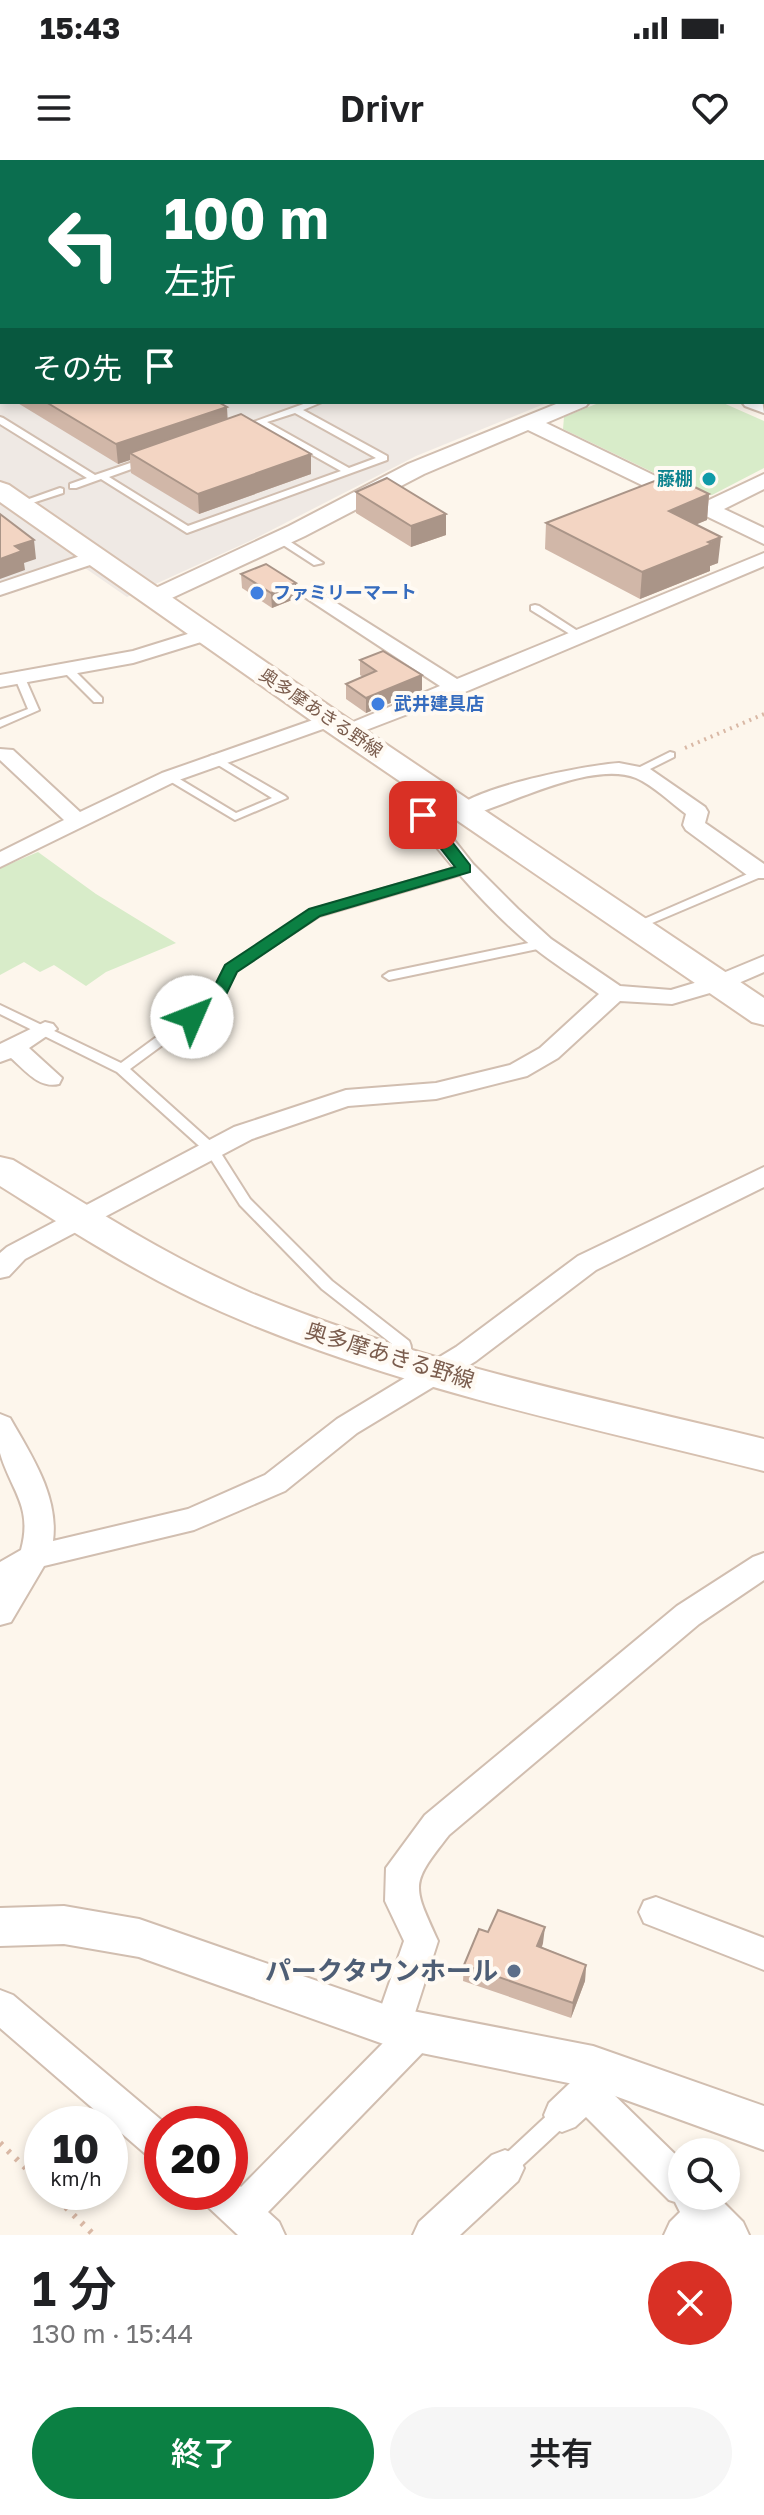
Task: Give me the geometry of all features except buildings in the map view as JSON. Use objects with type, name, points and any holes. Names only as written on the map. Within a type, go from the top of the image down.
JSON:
[{"type":"main road","name":"奥多摩あきる野線","points":[[10,497],[339,726],[764,1014]]},
{"type":"main road","name":"奥多摩あきる野線","points":[[0,1169],[171,1271],[237,1303],[315,1334],[418,1367],[764,1455]]},
{"type":"street","points":[[153,598],[280,539],[416,469],[574,404]]},
{"type":"street","points":[[528,422],[764,537]]},
{"type":"street","points":[[707,509],[764,480]]},
{"type":"street","points":[[0,589],[95,557]]},
{"type":"street","points":[[0,860],[214,758],[339,726],[458,688],[764,559]]},
{"type":"street","points":[[312,596],[458,688]]},
{"type":"street","points":[[10,680],[191,641],[207,634]]},
{"type":"street","points":[[6,754],[78,822]]},
{"type":"street","points":[[762,872],[694,825],[697,812],[638,771],[577,774],[423,815],[465,869],[543,944],[614,993],[672,997],[719,983],[764,963]]},
{"type":"street","points":[[0,1269],[16,1253],[243,1133],[346,1098],[436,1091],[518,1071],[549,1053],[614,993]]},
{"type":"street","points":[[45,1029],[6,1051],[50,1078]]},
{"type":"street","points":[[0,1574],[12,1573],[34,1557],[194,1519],[275,1483],[418,1367],[466,1354],[587,1263],[764,1176]]},
{"type":"street","points":[[0,1426],[36,1494],[39,1543],[34,1557],[0,1613]]},
{"type":"street","points":[[243,2213],[404,2030],[421,1941],[402,1901],[403,1868],[437,1825],[688,1615],[762,1569]]},
{"type":"street","points":[[656,1912],[764,1954]]},
{"type":"street","points":[[0,1927],[64,1925],[139,1938],[580,2092],[764,2128]]},
{"type":"street","points":[[0,2006],[144,2129]]},
{"type":"street","points":[[580,2092],[699,2213]]},
{"type":"street","points":[[432,2235],[505,2168]]},
{"type":"lane","points":[[231,432],[312,404]]},
{"type":"lane","points":[[0,420],[187,530],[384,458],[296,410]]},
{"type":"lane","points":[[260,422],[348,471]]},
{"type":"lane","points":[[73,486],[159,457]]},
{"type":"lane","points":[[10,497],[60,491]]},
{"type":"lane","points":[[280,539],[318,563]]},
{"type":"lane","points":[[535,608],[582,637]]},
{"type":"lane","points":[[67,669],[98,700]]},
{"type":"lane","points":[[0,724],[34,710],[10,680]]},
{"type":"lane","points":[[638,771],[670,755]]},
{"type":"lane","points":[[169,777],[235,817],[281,798],[214,758]]},
{"type":"lane","points":[[122,1069],[216,999],[230,969],[315,913],[465,869]]},
{"type":"lane","points":[[634,926],[762,872]]},
{"type":"lane","points":[[389,976],[543,944]]},
{"type":"lane","points":[[0,1009],[122,1069],[212,1150],[245,1202],[296,1254],[327,1285],[404,1345],[418,1367]]},
{"type":"lane","points":[[505,2168],[580,2092]]},
{"type":"path","points":[[670,755],[764,714]]},
{"type":"path","points":[[0,2143],[24,2166]]},
{"type":"path","points":[[68,2210],[94,2235]]},
{"type":"shaded area","points":[[0,404],[544,404],[416,456],[252,540],[127,597],[72,559],[0,584]]},
{"type":"green space","points":[[596,404],[726,404],[764,421],[764,468],[712,495],[698,494],[563,429],[564,417]]},
{"type":"green space","points":[[38,852],[96,894],[176,943],[106,972],[86,986],[54,965],[40,972],[24,962],[0,975],[0,868]]},
{"type":"place","name":"藤棚","points":[[709,479]]},
{"type":"place","name":"ファミリーマート","points":[[257,593]]},
{"type":"place","name":"武井建具店","points":[[378,704]]},
{"type":"place","name":"パークタウンホール","points":[[514,1971]]},
{"type":"route","points":[[192,1017],[216,999],[230,969],[315,913],[465,869],[423,815]]}]
